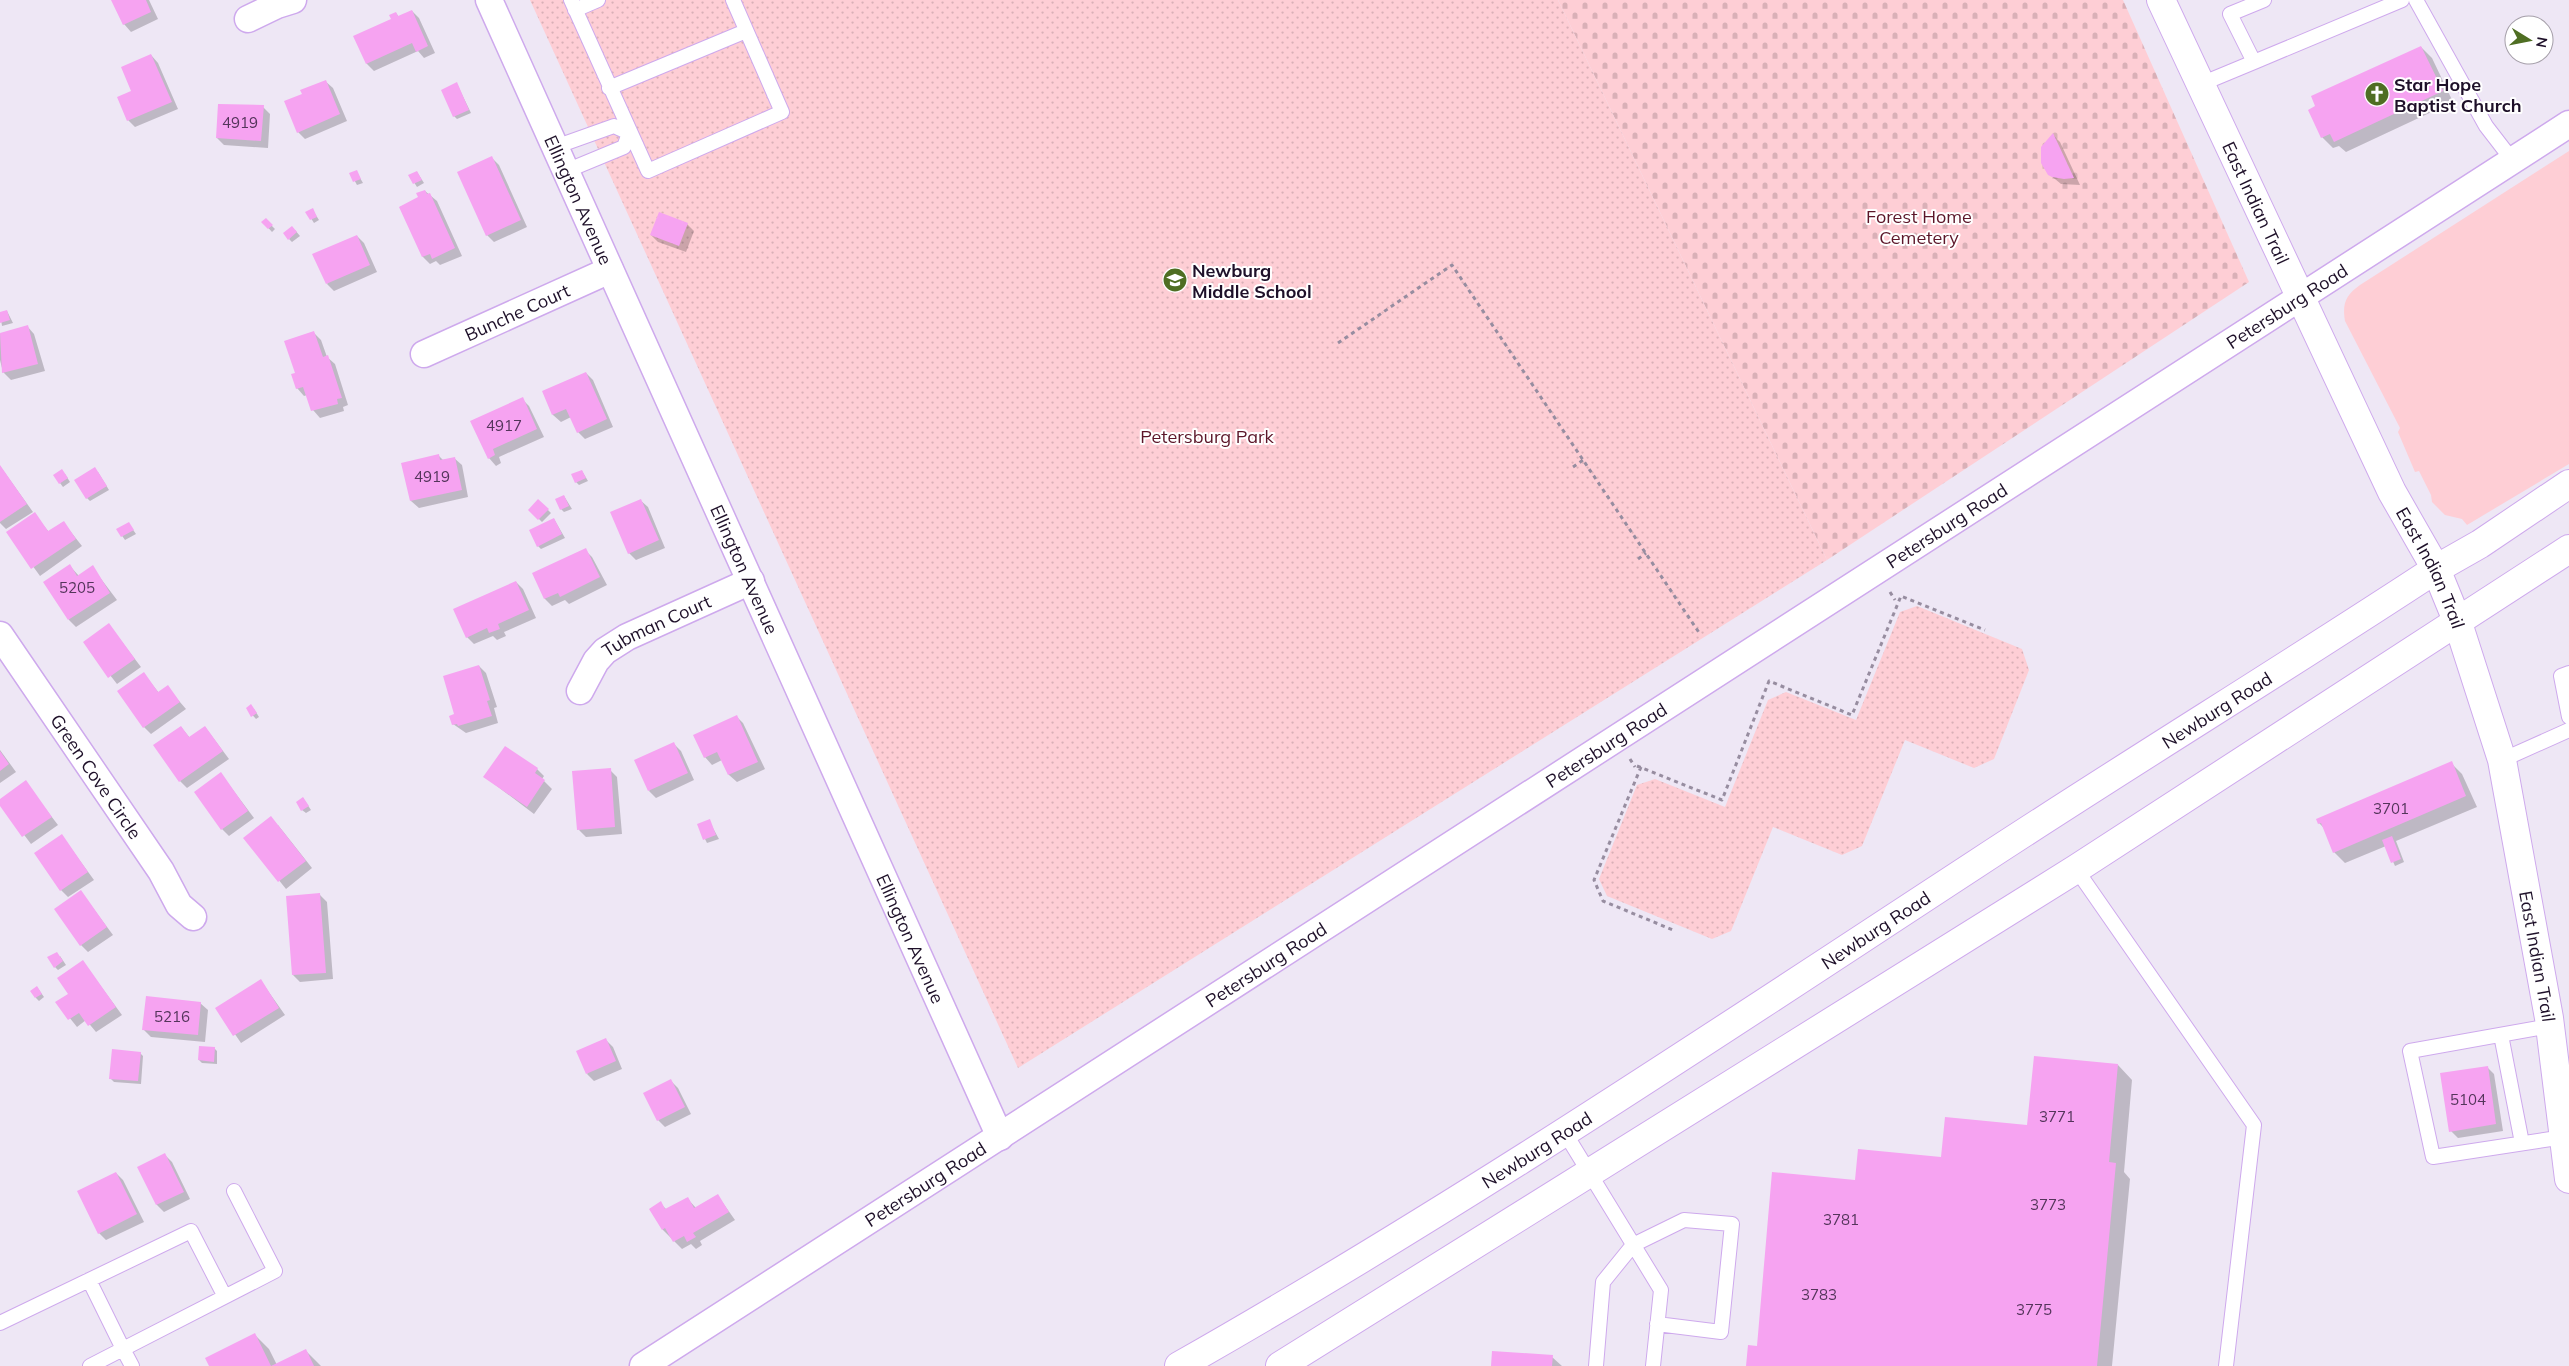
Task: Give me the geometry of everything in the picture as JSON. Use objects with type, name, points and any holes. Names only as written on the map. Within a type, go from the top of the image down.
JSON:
[{"type":"main road","name":"East Indian Trail","points":[[2161,0],[2392,492],[2436,568],[2458,622],[2502,760],[2550,1026],[2563,1071],[2564,1137],[2569,1179]]},
{"type":"main road","name":"Newburg Road","points":[[1179,1366],[1275,1311],[1565,1133],[2055,812],[2436,568],[2480,544],[2569,484]]},
{"type":"main road","points":[[1291,1363],[1589,1172],[2076,869],[2569,549]]},
{"type":"street","points":[[248,19],[277,5],[293,0]]},
{"type":"street","name":"Ellington Avenue","points":[[489,0],[1000,1137]]},
{"type":"street","name":"Petersburg Road","points":[[643,1366],[2569,124]]},
{"type":"street","name":"Bunche Court","points":[[424,354],[610,270]]},
{"type":"street","name":"Tubman Court","points":[[580,691],[596,661],[605,651],[627,637],[751,581]]},
{"type":"street","name":"Green Cove Circle","points":[[0,635],[161,872],[179,905],[193,917]]},
{"type":"lane","points":[[598,0],[573,5],[629,133],[648,171],[782,112],[733,0]]},
{"type":"lane","points":[[2254,62],[2230,14],[2264,0]]},
{"type":"lane","points":[[2201,84],[2402,0]]},
{"type":"lane","points":[[2416,0],[2486,126],[2513,160]]},
{"type":"lane","points":[[609,88],[746,30]]},
{"type":"lane","points":[[555,147],[614,126],[629,133]]},
{"type":"lane","points":[[566,171],[624,147],[629,133]]},
{"type":"lane","points":[[2569,673],[2561,676],[2569,717]]},
{"type":"lane","points":[[2502,760],[2569,730]]},
{"type":"lane","points":[[2076,869],[2254,1125],[2226,1366]]},
{"type":"lane","points":[[2550,1026],[2410,1051],[2433,1157],[2564,1137]]},
{"type":"lane","points":[[2501,1035],[2522,1143]]},
{"type":"lane","points":[[1565,1133],[1661,1290],[1653,1366]]},
{"type":"lane","points":[[90,1366],[224,1295],[275,1271],[234,1191]]},
{"type":"lane","points":[[1596,1366],[1603,1282],[1634,1245],[1684,1220],[1732,1224],[1721,1332],[1657,1324]]},
{"type":"lane","points":[[0,1323],[191,1230],[224,1295]]},
{"type":"lane","points":[[89,1280],[132,1366]]},
{"type":"path","points":[[1338,343],[1452,265],[1700,634]]},
{"type":"path","points":[[1574,467],[1583,460]]},
{"type":"path","points":[[1638,559],[1646,554]]},
{"type":"path","points":[[1672,930],[1603,901],[1594,880],[1639,766],[1722,800],[1769,681],[1842,713],[1852,715],[1901,596],[1985,630]]},
{"type":"path","points":[[1710,801],[1712,796]]},
{"type":"green space","name":"Petersburg Park","points":[[530,0],[1558,0],[1827,560],[1018,1068]]},
{"type":"green space","name":"Forest Home Cemetery","points":[[1558,0],[2123,0],[2249,282],[1827,560]]},
{"type":"green space","points":[[2569,151],[2569,464],[2467,525],[2462,519],[2445,515],[2432,502],[2431,495],[2419,471],[2415,472],[2398,432],[2400,428],[2345,321],[2344,309],[2346,300],[2351,292],[2360,285]]},
{"type":"green space","points":[[1917,606],[2022,649],[2029,670],[1994,759],[1974,768],[1905,740],[1862,846],[1842,855],[1773,827],[1731,931],[1712,939],[1607,896],[1599,879],[1637,785],[1655,779],[1725,807],[1768,700],[1786,692],[1856,720],[1900,612]]},
{"type":"building","points":[[111,0],[146,0],[151,12],[123,25]]},
{"type":"building","points":[[412,10],[428,46],[416,52],[412,43],[366,64],[353,36],[391,19],[389,15],[396,12],[398,16]]},
{"type":"building","name":"Star Hope Baptist Church","points":[[2421,46],[2443,91],[2334,142],[2330,134],[2321,138],[2308,110],[2315,106],[2311,96]]},
{"type":"building","points":[[151,54],[172,102],[127,121],[117,97],[131,91],[121,67]]},
{"type":"building","points":[[326,80],[340,114],[297,133],[284,101],[302,94],[300,90]]},
{"type":"building","points":[[457,82],[469,110],[453,117],[441,90]]},
{"type":"building","points":[[218,104],[264,105],[261,141],[216,138]]},
{"type":"building","points":[[2053,133],[2074,178],[2052,177],[2048,175],[2041,163],[2041,147]]},
{"type":"building","points":[[492,156],[521,220],[486,236],[457,172]]},
{"type":"building","points":[[357,170],[361,179],[353,182],[349,173]]},
{"type":"building","points":[[417,171],[422,180],[413,184],[408,175]]},
{"type":"building","points":[[425,190],[427,194],[430,193],[455,248],[432,259],[430,254],[422,257],[399,207],[418,197],[416,193]]},
{"type":"building","points":[[313,208],[317,217],[310,220],[305,212]]},
{"type":"building","points":[[659,212],[688,223],[679,246],[650,235]]},
{"type":"building","points":[[266,218],[273,225],[268,229],[261,222]]},
{"type":"building","points":[[292,226],[297,232],[288,240],[283,233]]},
{"type":"building","points":[[357,235],[370,265],[326,284],[312,254]]},
{"type":"building","points":[[7,310],[10,320],[0,323],[0,312]]},
{"type":"building","points":[[28,325],[38,364],[2,373],[0,333]]},
{"type":"building","points":[[314,331],[323,357],[328,355],[342,398],[337,399],[338,404],[311,411],[303,387],[296,389],[291,374],[295,373],[284,341]]},
{"type":"building","points":[[586,372],[607,419],[577,433],[566,409],[552,415],[542,391]]},
{"type":"building","points":[[523,397],[537,429],[493,449],[495,455],[488,459],[470,421]]},
{"type":"building","points":[[439,454],[440,460],[455,457],[462,490],[410,501],[401,463]]},
{"type":"building","points":[[0,465],[27,504],[0,522]]},
{"type":"building","points":[[95,467],[107,486],[86,499],[74,480]]},
{"type":"building","points":[[62,469],[68,478],[59,484],[53,475]]},
{"type":"building","points":[[582,470],[586,478],[575,483],[571,474]]},
{"type":"building","points":[[564,495],[569,506],[560,510],[555,499]]},
{"type":"building","points":[[538,499],[549,509],[538,520],[528,510]]},
{"type":"building","points":[[641,499],[659,540],[628,554],[610,512]]},
{"type":"building","points":[[35,512],[48,531],[64,521],[76,539],[31,569],[6,532]]},
{"type":"building","points":[[554,518],[562,534],[537,547],[529,530]]},
{"type":"building","points":[[129,522],[134,530],[121,537],[116,529]]},
{"type":"building","points":[[586,548],[600,577],[560,597],[558,593],[544,599],[532,573]]},
{"type":"building","points":[[70,564],[77,576],[93,565],[110,593],[68,620],[43,582]]},
{"type":"building","points":[[516,581],[529,610],[498,624],[500,629],[489,633],[487,628],[466,638],[453,609]]},
{"type":"building","points":[[109,623],[135,659],[108,678],[83,642]]},
{"type":"building","points":[[479,665],[490,700],[487,701],[492,716],[458,726],[457,724],[452,725],[449,716],[454,714],[443,676]]},
{"type":"building","points":[[144,672],[158,692],[168,685],[180,702],[143,728],[117,691]]},
{"type":"building","points":[[251,704],[257,713],[251,717],[246,708]]},
{"type":"building","points":[[737,715],[758,762],[728,775],[717,752],[704,758],[693,735]]},
{"type":"building","points":[[181,726],[189,737],[205,726],[223,751],[179,782],[153,745]]},
{"type":"building","points":[[674,742],[688,773],[648,791],[634,760]]},
{"type":"building","points":[[505,746],[538,768],[535,773],[545,780],[527,807],[483,777]]},
{"type":"building","points":[[0,751],[9,764],[0,771]]},
{"type":"building","points":[[2452,761],[2466,796],[2333,853],[2321,823],[2318,824],[2316,819]]},
{"type":"building","points":[[611,768],[615,827],[577,830],[572,771]]},
{"type":"building","points":[[221,772],[248,811],[221,830],[194,792]]},
{"type":"building","points":[[26,780],[52,817],[22,837],[0,806],[0,799]]},
{"type":"building","points":[[303,797],[309,806],[301,811],[296,802]]},
{"type":"building","points":[[271,816],[306,861],[278,882],[243,838]]},
{"type":"building","points":[[710,819],[716,835],[703,840],[697,824]]},
{"type":"building","points":[[62,834],[88,872],[60,891],[34,853]]},
{"type":"building","points":[[2392,836],[2401,859],[2391,863],[2382,840]]},
{"type":"building","points":[[81,890],[107,927],[80,946],[54,909]]},
{"type":"building","points":[[320,893],[326,973],[292,975],[286,896]]},
{"type":"building","points":[[57,952],[63,961],[54,968],[47,957]]},
{"type":"building","points":[[83,960],[116,1007],[88,1026],[79,1013],[68,1020],[55,1002],[68,994],[57,978]]},
{"type":"building","points":[[261,979],[279,1008],[233,1036],[215,1008]]},
{"type":"building","points":[[37,986],[42,994],[35,998],[30,991]]},
{"type":"building","points":[[146,996],[201,1002],[198,1035],[142,1030]]},
{"type":"building","points":[[606,1038],[616,1061],[586,1074],[576,1051]]},
{"type":"building","points":[[199,1046],[215,1047],[214,1062],[198,1060]]},
{"type":"building","points":[[112,1049],[141,1052],[138,1081],[109,1079]]},
{"type":"building","points":[[2034,1056],[2118,1064],[2109,1162],[2116,1163],[2097,1366],[1746,1366],[1748,1345],[1757,1346],[1772,1172],[1855,1180],[1858,1149],[1941,1157],[1945,1117],[2027,1125]]},
{"type":"building","points":[[2488,1066],[2496,1124],[2449,1132],[2440,1073]]},
{"type":"building","points":[[671,1079],[685,1107],[657,1121],[643,1093]]},
{"type":"building","points":[[165,1153],[184,1192],[156,1205],[137,1167]]},
{"type":"building","points":[[116,1172],[137,1214],[98,1234],[77,1191]]},
{"type":"building","points":[[718,1194],[729,1212],[693,1233],[696,1237],[687,1242],[684,1236],[673,1242],[665,1228],[662,1230],[649,1209],[661,1201],[665,1209],[688,1197],[694,1208]]},
{"type":"building","points":[[255,1333],[271,1366],[209,1366],[205,1358]]},
{"type":"building","points":[[306,1349],[314,1366],[271,1366]]},
{"type":"building","points":[[1492,1351],[1553,1355],[1552,1366],[1491,1366]]},
{"type":"place","name":"Star Hope Baptist Church","points":[[2377,94]]},
{"type":"place","name":"Newburg Middle School","points":[[1175,280]]}]
